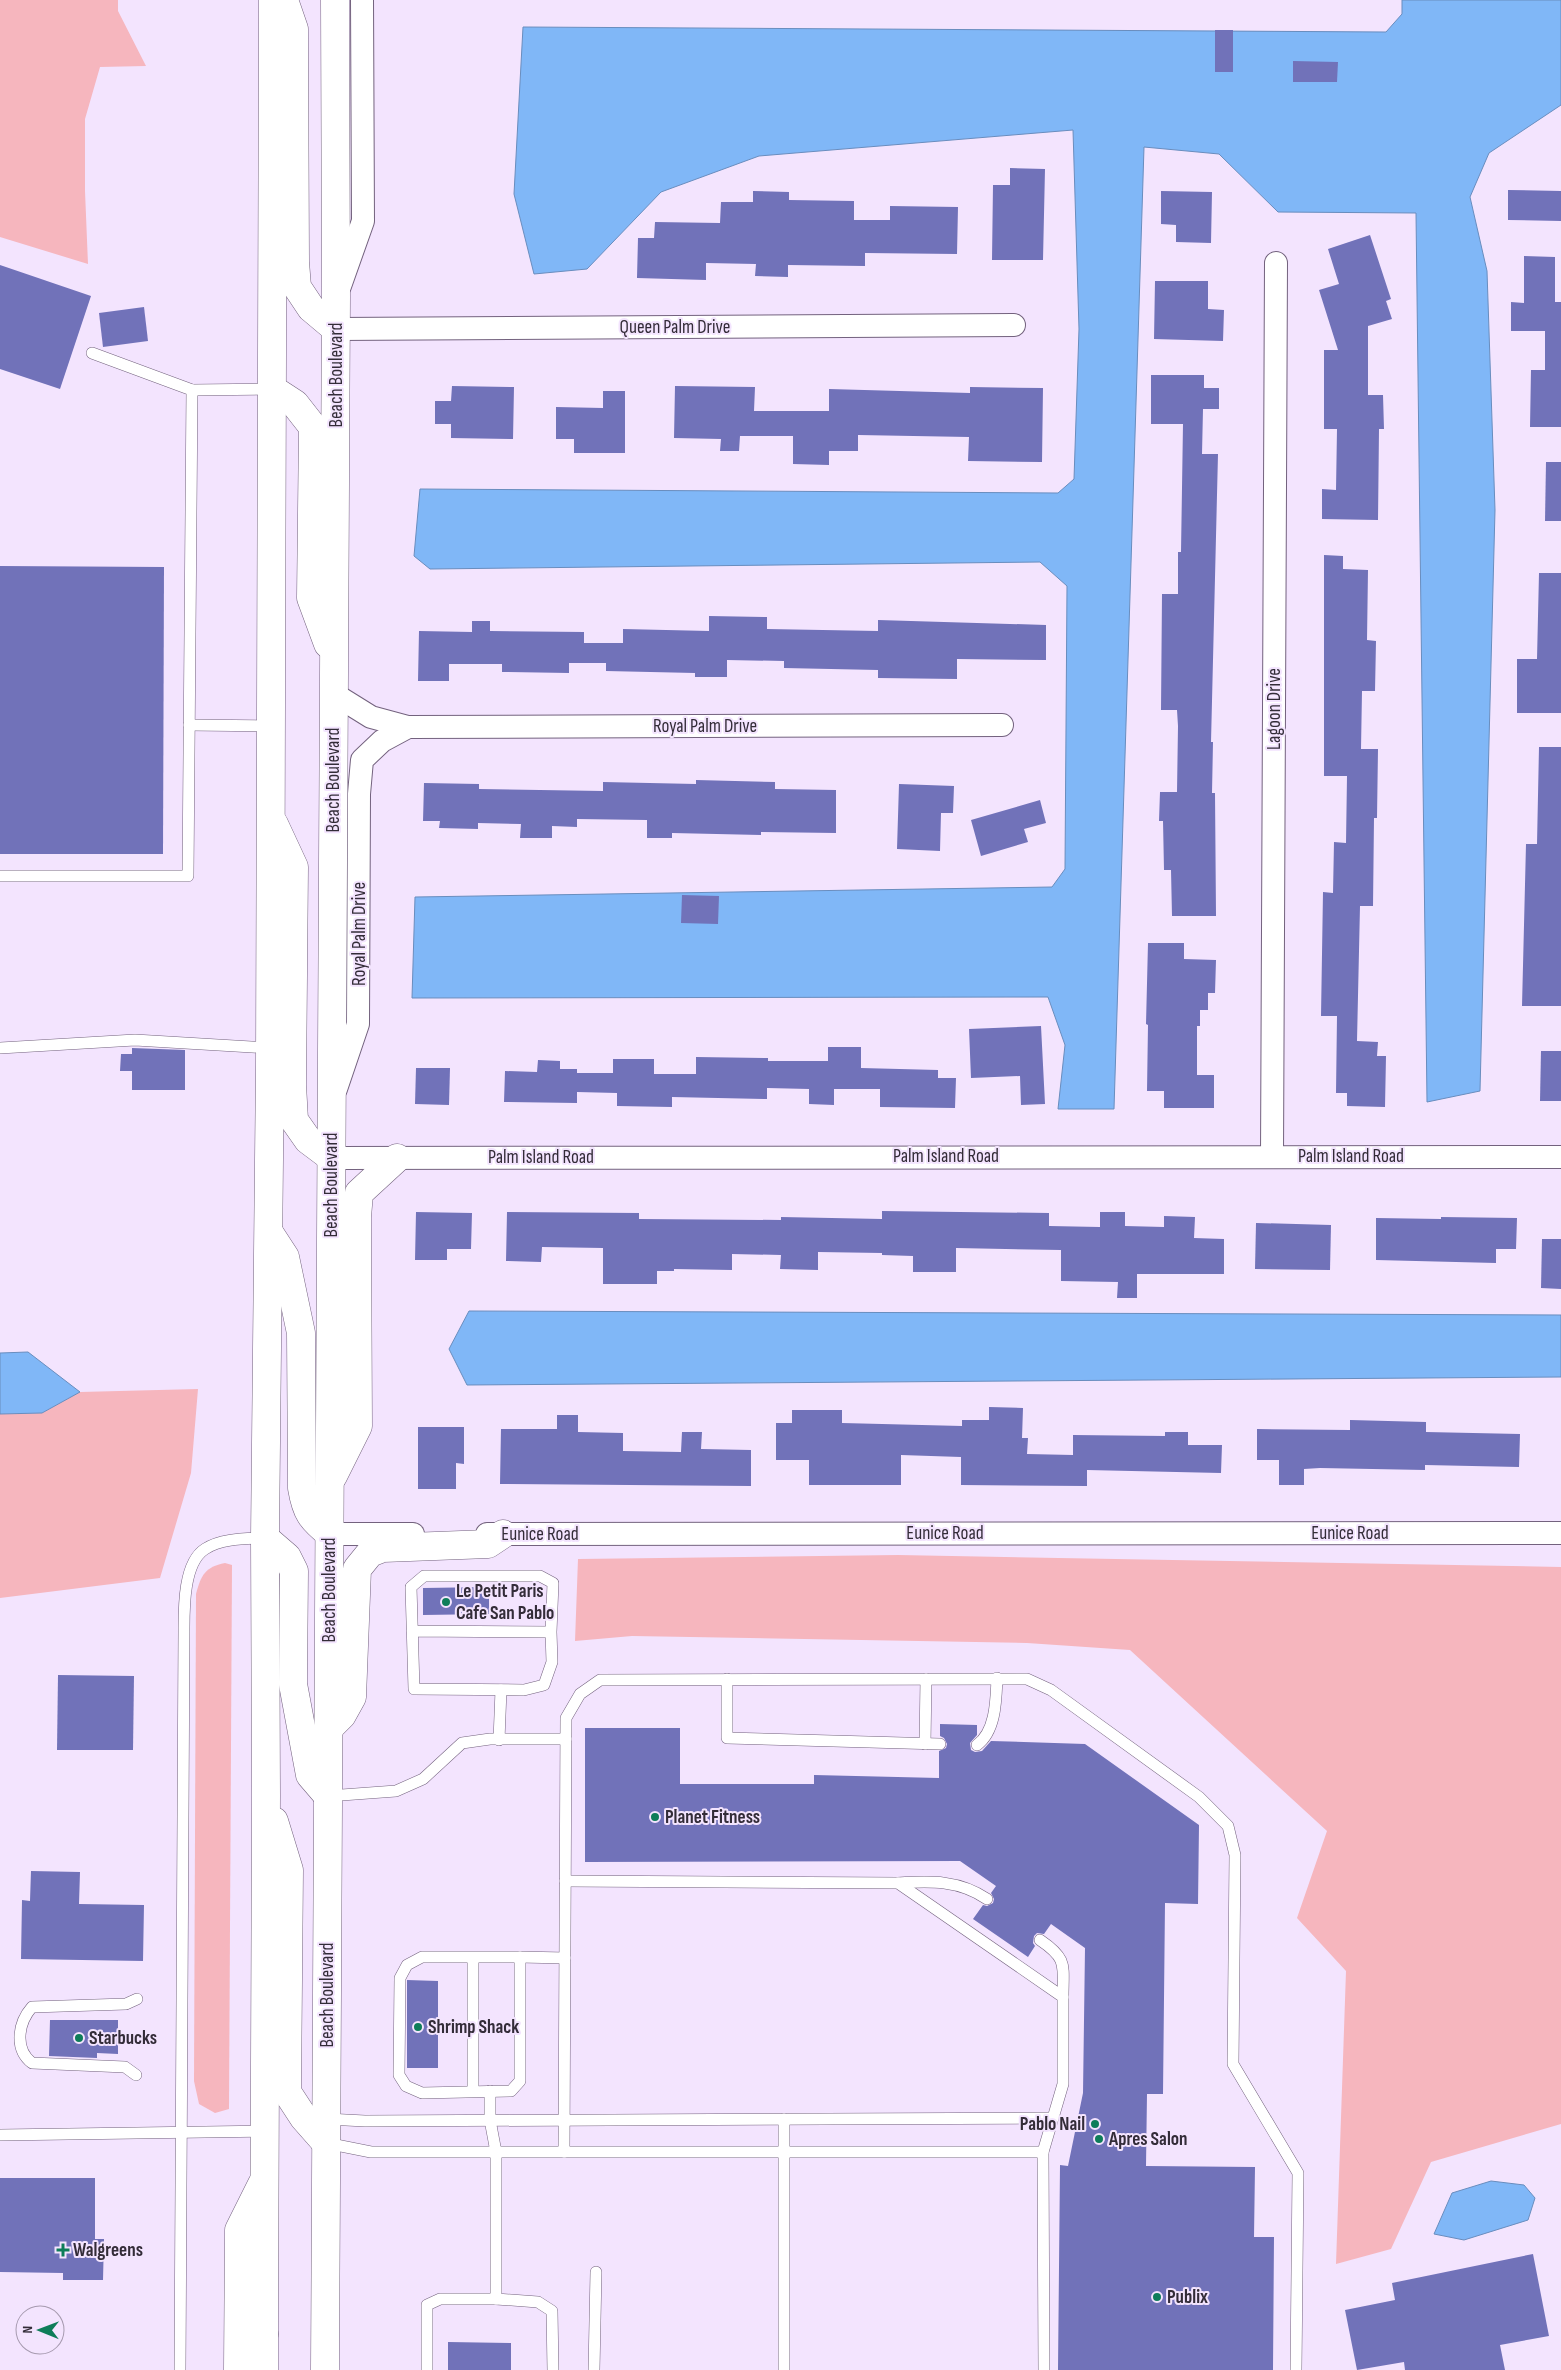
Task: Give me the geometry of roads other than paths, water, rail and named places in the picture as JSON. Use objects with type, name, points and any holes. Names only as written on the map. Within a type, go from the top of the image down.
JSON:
[{"type":"main road","points":[[264,2370],[265,1538],[270,1048],[273,0]]},
{"type":"main road","points":[[284,0],[294,29],[295,262],[297,287],[311,308],[336,329]]},
{"type":"main road","name":"Beach Boulevard","points":[[325,2370],[336,329],[335,0]]},
{"type":"main road","points":[[272,389],[295,404],[313,427],[311,598],[334,659]]},
{"type":"main road","points":[[270,816],[294,867],[292,1085],[294,1120],[308,1140],[332,1158]]},
{"type":"main road","points":[[330,1482],[358,1426],[357,1217],[359,1193],[397,1158]]},
{"type":"main road","points":[[268,1230],[285,1258],[301,1333],[302,1488],[304,1505],[312,1519],[330,1534]]},
{"type":"main road","points":[[328,1729],[342,1715],[352,1697],[355,1589],[357,1569],[363,1559],[370,1553],[383,1548],[488,1544],[503,1534]]},
{"type":"main road","points":[[265,1538],[287,1557],[294,1571],[293,1684],[310,1775],[328,1796]]},
{"type":"main road","points":[[266,1796],[289,1870],[287,2092],[304,2118],[326,2131]]},
{"type":"main road","points":[[238,2370],[239,2230],[264,2179]]},
{"type":"street","points":[[336,297],[363,221],[362,0]]},
{"type":"street","name":"Lagoon Drive","points":[[1272,1156],[1276,263]]},
{"type":"street","name":"Queen Palm Drive","points":[[336,329],[1014,325]]},
{"type":"street","name":"Royal Palm Drive","points":[[334,694],[371,717],[408,727],[1002,725]]},
{"type":"street","name":"Royal Palm Drive","points":[[332,1102],[358,1024],[359,794],[362,760],[382,740],[408,727]]},
{"type":"street","name":"Palm Island Road","points":[[332,1158],[1561,1156]]},
{"type":"street","name":"Eunice Road","points":[[330,1534],[1561,1533]]},
{"type":"lane","points":[[92,353],[192,390],[272,389]]},
{"type":"lane","points":[[0,876],[188,876],[192,390]]},
{"type":"lane","points":[[189,725],[271,726]]},
{"type":"lane","points":[[0,1048],[135,1040],[270,1048]]},
{"type":"lane","points":[[180,2370],[184,1632],[186,1585],[194,1563],[204,1549],[226,1542],[265,1538]]},
{"type":"lane","points":[[424,1576],[540,1576],[553,1583],[551,1632],[552,1662],[544,1685],[524,1690],[414,1689],[411,1587],[424,1576]]},
{"type":"lane","points":[[412,1631],[551,1632]]},
{"type":"lane","points":[[976,1746],[984,1740],[993,1719],[996,1678]]},
{"type":"lane","points":[[727,1679],[728,1738],[940,1744]]},
{"type":"lane","points":[[925,1744],[926,1679]]},
{"type":"lane","points":[[564,2152],[566,1718],[580,1694],[600,1680],[1027,1679],[1051,1690],[1200,1797],[1228,1826],[1235,1855],[1233,2064],[1298,2174],[1296,2370]]},
{"type":"lane","points":[[500,1740],[501,1690]]},
{"type":"lane","points":[[328,1796],[396,1792],[424,1780],[462,1743],[500,1740],[566,1740]]},
{"type":"lane","points":[[566,1881],[940,1881],[973,1889],[987,1899]]},
{"type":"lane","points":[[898,1882],[1063,1997]]},
{"type":"lane","points":[[1040,1940],[1054,1950],[1063,1963],[1063,2084],[1043,2152],[1044,2370]]},
{"type":"lane","points":[[520,1957],[520,2081],[512,2091],[422,2094],[406,2086],[400,2075],[400,1978],[406,1964],[422,1957],[473,1956],[520,1957],[565,1958]]},
{"type":"lane","points":[[473,1956],[473,2091]]},
{"type":"lane","points":[[136,2075],[125,2068],[32,2063],[24,2056],[19,2036],[23,2018],[32,2007],[126,2004],[137,1999]]},
{"type":"lane","points":[[490,2091],[490,2120],[496,2152],[496,2299]]},
{"type":"lane","points":[[326,2131],[490,2120],[1052,2118]]},
{"type":"lane","points":[[784,2119],[784,2370]]},
{"type":"lane","points":[[0,2135],[265,2131]]},
{"type":"lane","points":[[326,2131],[371,2152],[1043,2152]]},
{"type":"lane","points":[[594,2370],[596,2272]]},
{"type":"lane","points":[[427,2370],[427,2305],[440,2299],[496,2299],[538,2302],[552,2311],[553,2370]]},
{"type":"water","points":[[1402,0],[1561,0],[1561,105],[1489,153],[1470,197],[1487,271],[1495,510],[1480,1091],[1427,1102],[1416,213],[1278,212],[1219,154],[1144,147],[1114,1109],[1058,1109],[1065,1045],[1048,997],[412,998],[415,897],[1052,887],[1065,869],[1067,586],[1040,562],[430,569],[414,556],[420,489],[1058,493],[1074,479],[1079,329],[1073,130],[759,156],[661,192],[587,269],[534,274],[514,194],[523,27],[1386,32],[1402,14]]},
{"type":"water","points":[[469,1311],[1561,1315],[1561,1377],[467,1385],[449,1349]]},
{"type":"water","points":[[28,1352],[80,1392],[42,1413],[0,1414],[0,1353]]},
{"type":"water","points":[[1491,2181],[1524,2185],[1535,2198],[1528,2220],[1464,2240],[1434,2234],[1452,2193]]},
{"type":"place","name":"Le Petit Paris Cafe San Pablo","points":[[446,1602]]},
{"type":"place","name":"Planet Fitness","points":[[655,1817]]},
{"type":"place","name":"Shrimp Shack","points":[[418,2027]]},
{"type":"place","name":"Starbucks","points":[[79,2038]]},
{"type":"place","name":"Pablo Nail","points":[[1095,2124]]},
{"type":"place","name":"Apres Salon","points":[[1099,2139]]},
{"type":"place","name":"Walgreens","points":[[63,2250]]},
{"type":"place","name":"Publix","points":[[1157,2297]]}]
